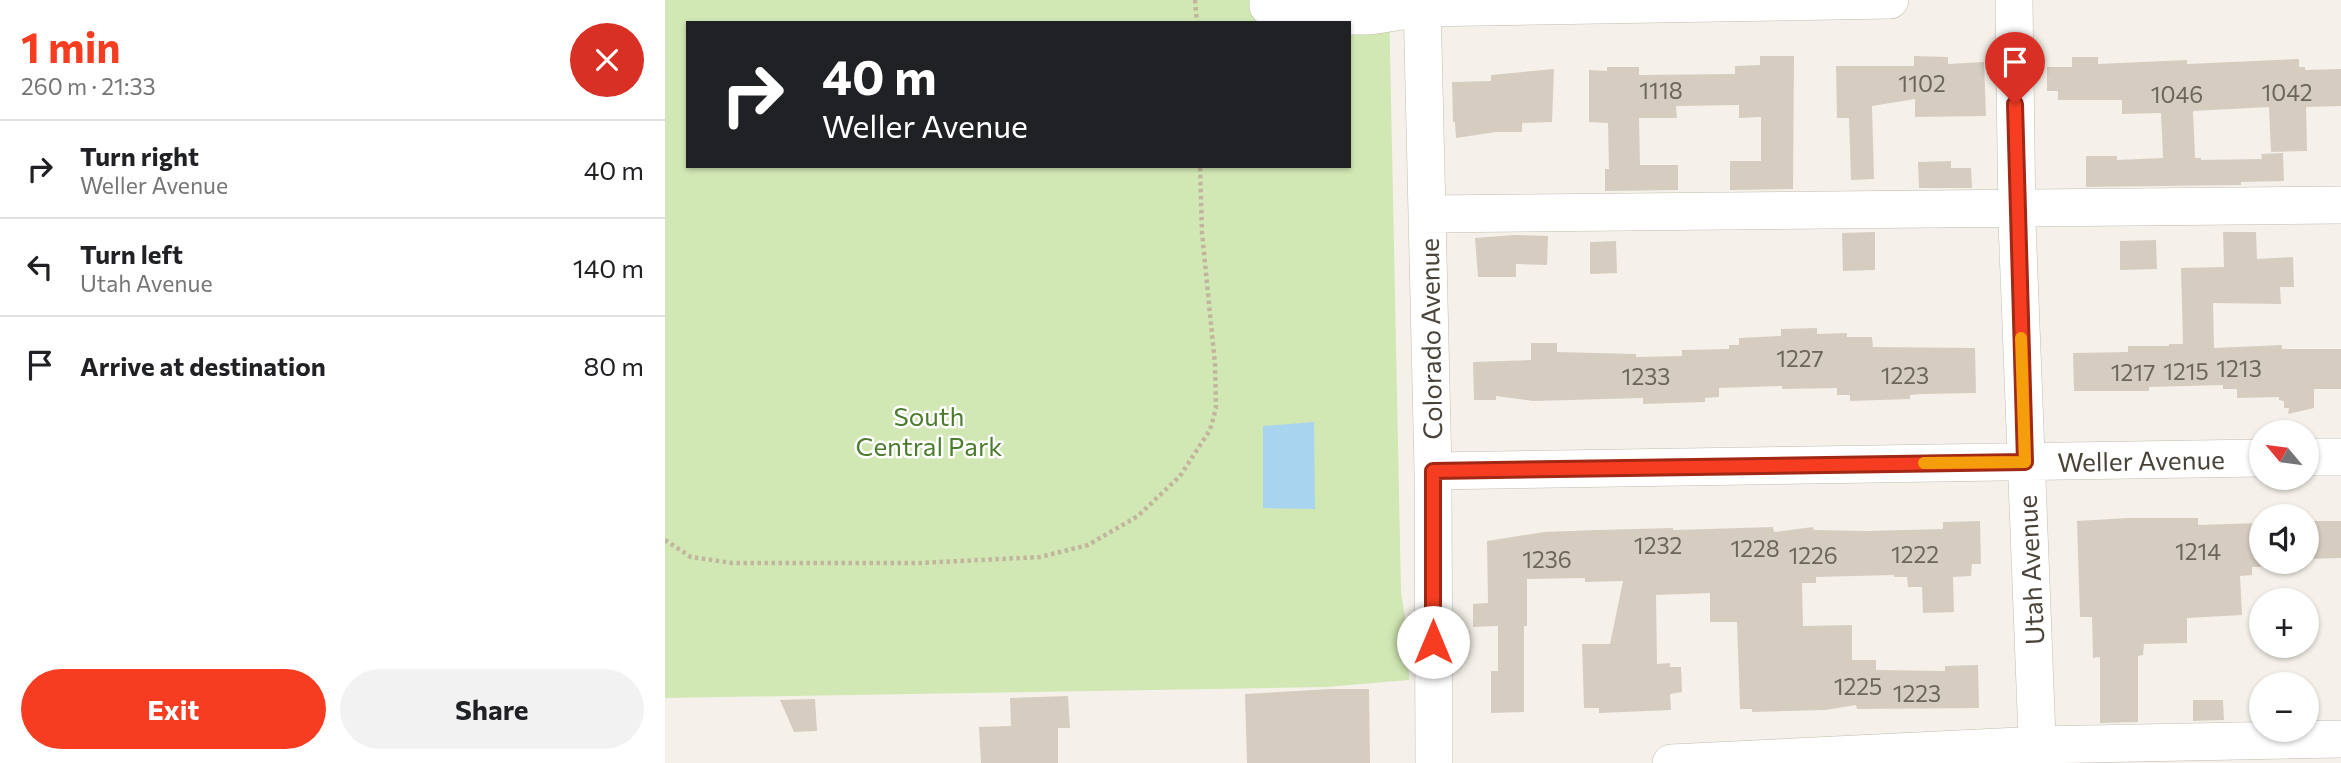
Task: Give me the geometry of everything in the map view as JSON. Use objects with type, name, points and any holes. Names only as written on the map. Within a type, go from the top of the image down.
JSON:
[{"type":"street","points":[[1268,0],[1268,6],[1278,16],[1370,16],[1422,4],[1890,0]]},
{"type":"street","name":"Utah Avenue","points":[[2014,0],[2025,462],[2038,754]]},
{"type":"street","name":"Colorado Avenue","points":[[1422,4],[1433,471],[1434,763]]},
{"type":"street","points":[[1427,214],[2341,205]]},
{"type":"street","points":[[2319,457],[2341,457]]},
{"type":"street","name":"Weller Avenue","points":[[1433,471],[2249,458]]},
{"type":"street","points":[[1671,763],[2038,754],[2341,739]]},
{"type":"path","points":[[1195,0],[1197,21]]},
{"type":"path","points":[[665,540],[691,556],[732,563],[920,563],[1014,559],[1040,557],[1088,545],[1138,516],[1180,476],[1210,429],[1216,408],[1215,364],[1202,233],[1200,168]]},
{"type":"green space","name":"South Central Park","points":[[665,0],[1389,0],[1401,592],[1410,651],[1409,680],[1326,687],[665,698]]},
{"type":"water","points":[[1314,422],[1315,509],[1263,508],[1263,426]]},
{"type":"building","points":[[1760,56],[1794,56],[1793,189],[1730,190],[1730,161],[1761,161],[1761,117],[1739,118],[1739,105],[1676,106],[1677,118],[1639,118],[1640,165],[1678,165],[1678,190],[1605,191],[1605,169],[1609,169],[1608,123],[1589,122],[1589,70],[1639,67],[1639,75],[1735,74],[1735,66],[1760,65]]},
{"type":"building","points":[[1914,56],[1948,57],[1948,64],[1984,62],[1986,116],[1915,117],[1915,99],[1872,106],[1874,179],[1851,180],[1849,118],[1837,118],[1836,66],[1914,66]]},
{"type":"building","points":[[2072,57],[2098,57],[2098,64],[2187,60],[2187,64],[2299,59],[2299,67],[2305,67],[2305,70],[2341,69],[2341,106],[2306,107],[2307,151],[2271,152],[2269,107],[2193,111],[2195,158],[2262,159],[2261,154],[2283,153],[2284,181],[2241,182],[2241,185],[2086,187],[2086,156],[2117,156],[2117,160],[2163,158],[2161,113],[2122,114],[2122,100],[2058,100],[2058,91],[2047,91],[2047,67],[2072,67]]},
{"type":"building","points":[[1554,69],[1552,122],[1522,123],[1522,132],[1496,132],[1456,138],[1452,82],[1491,81],[1491,75]]},
{"type":"building","points":[[1951,161],[1951,168],[1971,168],[1972,188],[1919,188],[1918,162]]},
{"type":"building","points":[[1875,232],[1875,270],[1843,271],[1842,233]]},
{"type":"building","points":[[2223,232],[2256,232],[2257,259],[2293,257],[2294,287],[2280,287],[2281,304],[2213,303],[2214,348],[2282,345],[2282,349],[2341,349],[2341,389],[2314,389],[2314,408],[2288,414],[2289,408],[2284,408],[2284,401],[2279,400],[2279,397],[2237,398],[2237,389],[2223,389],[2223,385],[2149,387],[2149,391],[2074,391],[2073,353],[2128,352],[2128,346],[2183,344],[2181,268],[2224,267]]},
{"type":"building","points":[[1548,236],[1547,265],[1516,264],[1516,277],[1478,277],[1475,238]]},
{"type":"building","points":[[2156,240],[2157,269],[2120,270],[2120,241]]},
{"type":"building","points":[[1616,241],[1617,273],[1590,274],[1590,242]]},
{"type":"building","points":[[1817,328],[1817,334],[1847,333],[1847,337],[1872,337],[1873,347],[1975,348],[1976,393],[1923,394],[1910,395],[1910,399],[1850,401],[1850,395],[1837,395],[1837,388],[1782,389],[1782,386],[1719,388],[1719,397],[1705,398],[1705,402],[1643,404],[1643,398],[1533,401],[1496,396],[1496,400],[1474,400],[1473,362],[1531,360],[1531,343],[1557,343],[1557,352],[1636,354],[1636,357],[1682,356],[1682,350],[1729,349],[1729,345],[1739,345],[1739,338],[1781,336],[1781,329]]},
{"type":"building","points":[[2198,518],[2198,525],[2249,523],[2249,574],[2252,575],[2240,576],[2242,615],[2187,618],[2187,643],[2144,644],[2143,655],[2138,656],[2138,722],[2100,723],[2100,657],[2093,658],[2092,617],[2080,617],[2077,521]]},
{"type":"building","points":[[1980,521],[1981,564],[1972,564],[1971,576],[1953,577],[1954,612],[1923,613],[1922,587],[1908,587],[1907,577],[1816,577],[1816,583],[1802,583],[1803,626],[1852,625],[1852,660],[1876,660],[1876,670],[1945,671],[1945,666],[1978,665],[1979,708],[1857,709],[1856,705],[1825,710],[1752,712],[1752,709],[1740,709],[1737,622],[1710,622],[1710,593],[1656,595],[1657,664],[1670,663],[1670,667],[1681,667],[1682,692],[1670,694],[1671,710],[1599,713],[1599,708],[1584,708],[1582,644],[1610,644],[1623,581],[1585,582],[1585,578],[1527,579],[1524,712],[1491,713],[1491,671],[1498,671],[1498,626],[1473,627],[1473,604],[1488,603],[1487,541],[1544,532],[1773,527],[1774,532],[1813,527],[1814,530],[1867,531],[1943,529],[1943,522]]},
{"type":"building","points":[[2319,521],[2341,521],[2341,558],[2319,559]]},
{"type":"building","points":[[1369,689],[1370,763],[1247,763],[1245,694]]},
{"type":"building","points":[[1068,696],[1070,728],[1058,728],[1058,763],[981,763],[979,727],[1011,726],[1010,698]]},
{"type":"building","points":[[815,699],[817,731],[794,732],[780,700]]},
{"type":"building","points":[[2193,700],[2223,700],[2224,720],[2193,721]]},
{"type":"slow traffic","points":[[1924,463],[2025,462],[2021,338]]},
{"type":"route","points":[[1433,642],[1433,471],[2025,462],[2015,104]]}]
